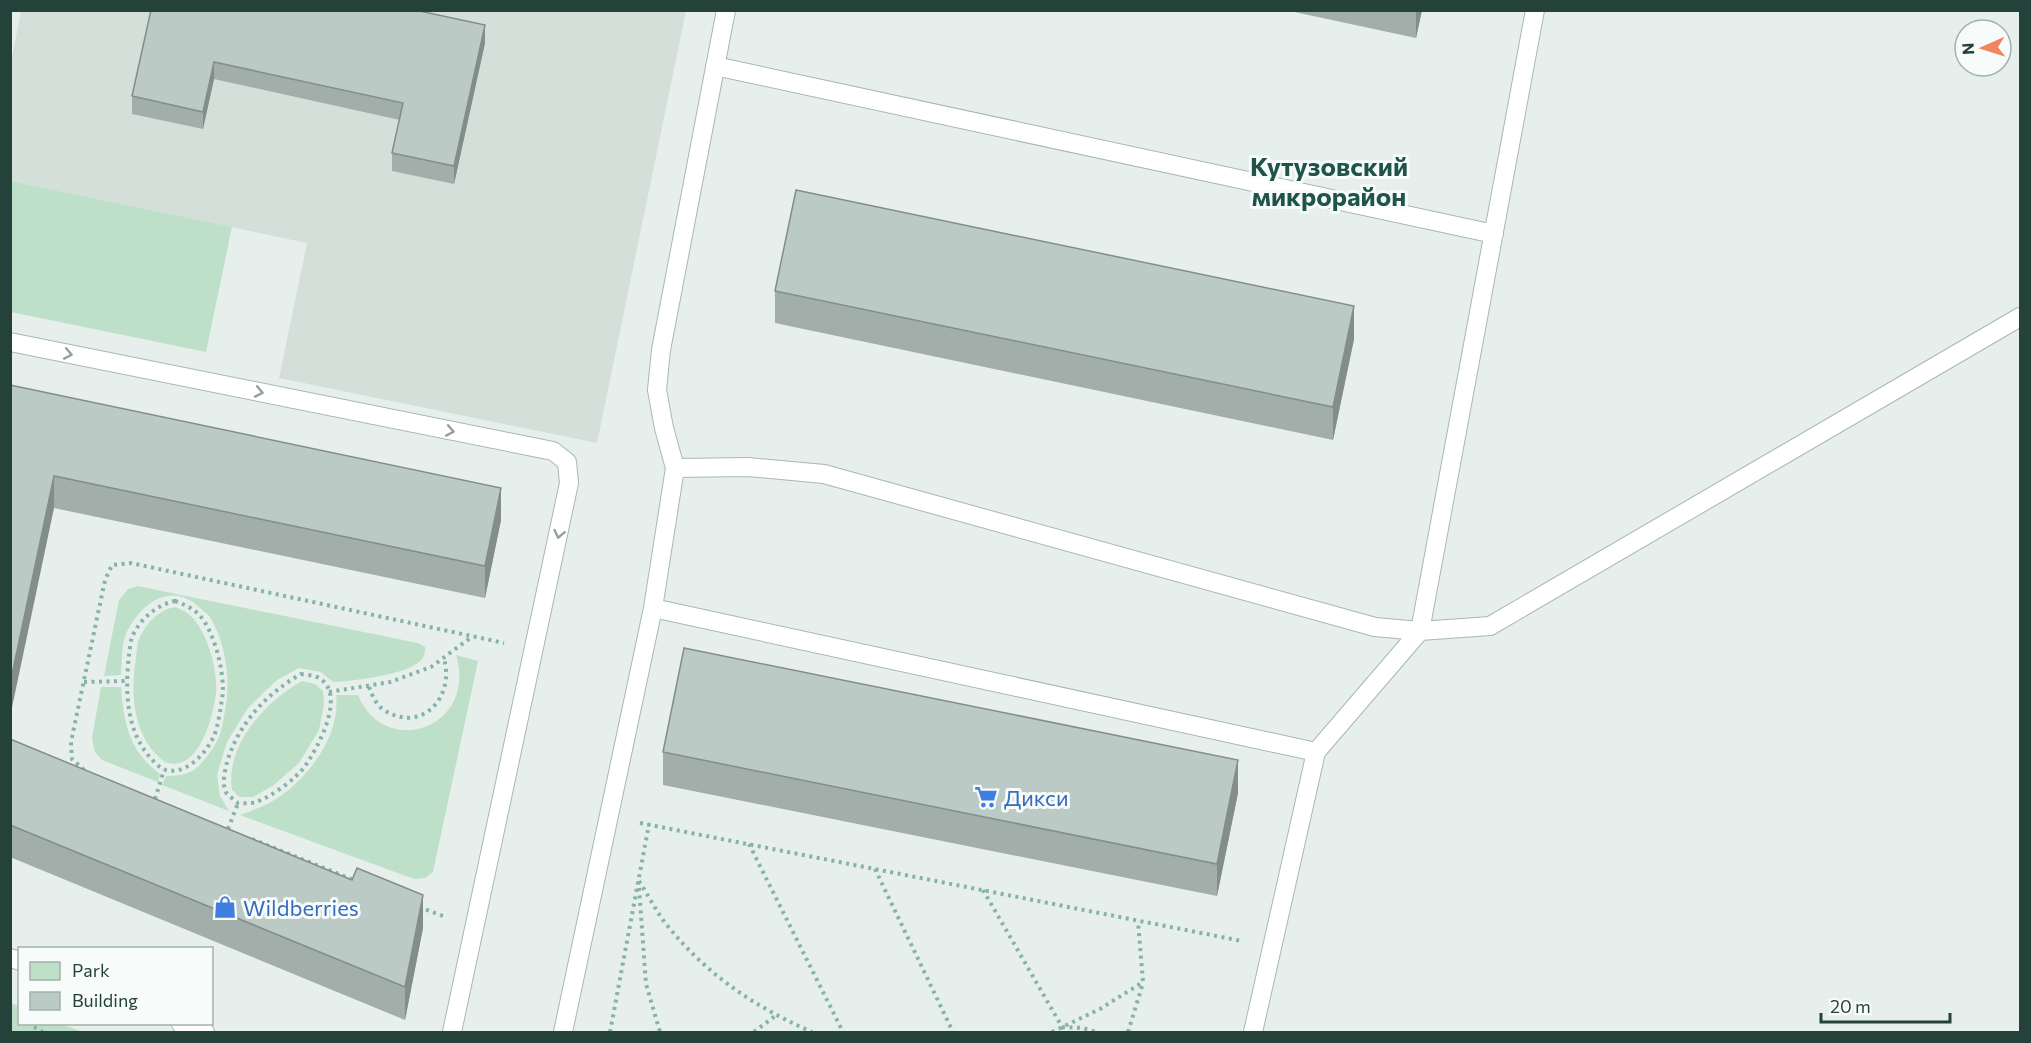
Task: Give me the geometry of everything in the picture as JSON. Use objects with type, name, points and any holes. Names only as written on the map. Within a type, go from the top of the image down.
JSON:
[{"type":"lane","points":[[563,1032],[652,608],[675,468],[657,390],[661,350],[726,10]]},
{"type":"lane","points":[[1253,1032],[1316,752],[1420,631],[1535,10]]},
{"type":"lane","points":[[715,66],[1494,234]]},
{"type":"lane","points":[[675,468],[748,467],[824,474],[1375,627],[1420,631],[1491,626],[2020,317]]},
{"type":"lane","points":[[10,342],[553,451],[567,462],[569,483],[452,1032]]},
{"type":"lane","points":[[652,608],[1316,752]]},
{"type":"lane","points":[[187,1025],[205,1032]]},
{"type":"path","points":[[93,774],[83,770],[72,759],[71,742],[105,580],[112,565],[131,563],[534,649]]},
{"type":"path","points":[[175,601],[189,606],[204,620],[218,653],[223,691],[214,735],[194,764],[180,770],[164,770],[154,762],[141,746],[130,720],[126,681],[132,638],[149,612],[162,603],[175,601]]},
{"type":"path","points":[[329,692],[390,682],[431,667],[473,636]]},
{"type":"path","points":[[369,687],[374,699],[383,710],[410,717],[424,714],[442,697],[447,684],[444,659]]},
{"type":"path","points":[[301,674],[319,677],[328,688],[331,705],[324,733],[304,768],[278,790],[255,803],[238,803],[226,793],[224,775],[233,745],[253,712],[280,686],[301,674]]},
{"type":"path","points":[[84,682],[126,681]]},
{"type":"path","points":[[155,799],[164,770]]},
{"type":"path","points":[[145,795],[166,803]]},
{"type":"path","points":[[218,825],[228,829],[238,803]]},
{"type":"path","points":[[608,816],[1272,947]]},
{"type":"path","points":[[610,1032],[649,824]]},
{"type":"path","points":[[251,838],[362,883]]},
{"type":"path","points":[[749,844],[843,1032]]},
{"type":"path","points":[[875,869],[952,1032]]},
{"type":"path","points":[[639,881],[665,922],[697,959],[734,990],[775,1016],[812,1032]]},
{"type":"path","points":[[639,881],[646,984],[660,1032]]},
{"type":"path","points":[[983,890],[1065,1032]]},
{"type":"path","points":[[417,906],[443,916],[476,924]]},
{"type":"path","points":[[1128,1032],[1143,982],[1138,921]]},
{"type":"path","points":[[1052,1032],[1100,1009],[1143,982]]},
{"type":"path","points":[[754,1032],[775,1016]]},
{"type":"path","points":[[34,1027],[43,1032]]},
{"type":"path","points":[[1061,1027],[1083,1028],[1096,1032]]},
{"type":"shaded area","points":[[21,11],[686,11],[597,443],[279,378],[307,243],[11,181],[11,63]]},
{"type":"green space","points":[[11,181],[232,227],[206,352],[11,312]]},
{"type":"green space","points":[[138,586],[418,643],[425,647],[424,654],[421,660],[404,670],[379,676],[333,682],[321,672],[299,668],[277,680],[248,708],[227,742],[217,775],[220,796],[229,811],[162,785],[166,776],[183,775],[199,766],[213,748],[221,730],[227,698],[226,662],[220,639],[209,616],[189,600],[178,596],[157,599],[139,613],[126,634],[122,649],[121,675],[104,676],[119,600],[128,589]]},
{"type":"green space","points":[[175,607],[194,619],[205,638],[213,660],[216,692],[212,714],[197,750],[189,758],[179,763],[168,763],[154,752],[141,731],[135,707],[134,669],[137,645],[145,628],[163,611]]},
{"type":"green space","points":[[456,655],[478,661],[433,872],[425,878],[414,879],[240,815],[282,795],[313,764],[329,738],[334,724],[336,695],[358,695],[371,715],[388,726],[407,730],[425,727],[442,717],[454,701],[459,680]]},
{"type":"green space","points":[[302,681],[315,684],[323,691],[324,705],[319,730],[299,763],[274,785],[253,797],[240,797],[232,790],[231,773],[241,741],[250,726],[274,701]]},
{"type":"green space","points":[[101,687],[121,687],[126,725],[130,736],[141,756],[160,774],[158,782],[102,760],[95,752],[92,738]]},
{"type":"green space","points":[[10,1003],[18,1006],[18,1025],[64,1025],[83,1032],[11,1032]]},
{"type":"building","points":[[151,10],[415,10],[485,25],[454,166],[392,153],[403,103],[214,62],[203,112],[132,96]]},
{"type":"building","points":[[796,190],[1354,306],[1333,407],[775,291]]},
{"type":"building","points":[[10,385],[501,488],[485,566],[54,476],[10,684]]},
{"type":"building","points":[[684,648],[1238,760],[1217,864],[663,752]]},
{"type":"building","points":[[10,739],[352,880],[357,868],[423,895],[405,987],[10,825]]},
{"type":"place","name":"Дикси","points":[[986,797]]},
{"type":"place","name":"Wildberries","points":[[225,907]]},
{"type":"district","name":"Кутузовский микрорайон","points":[[1329,180]]}]
